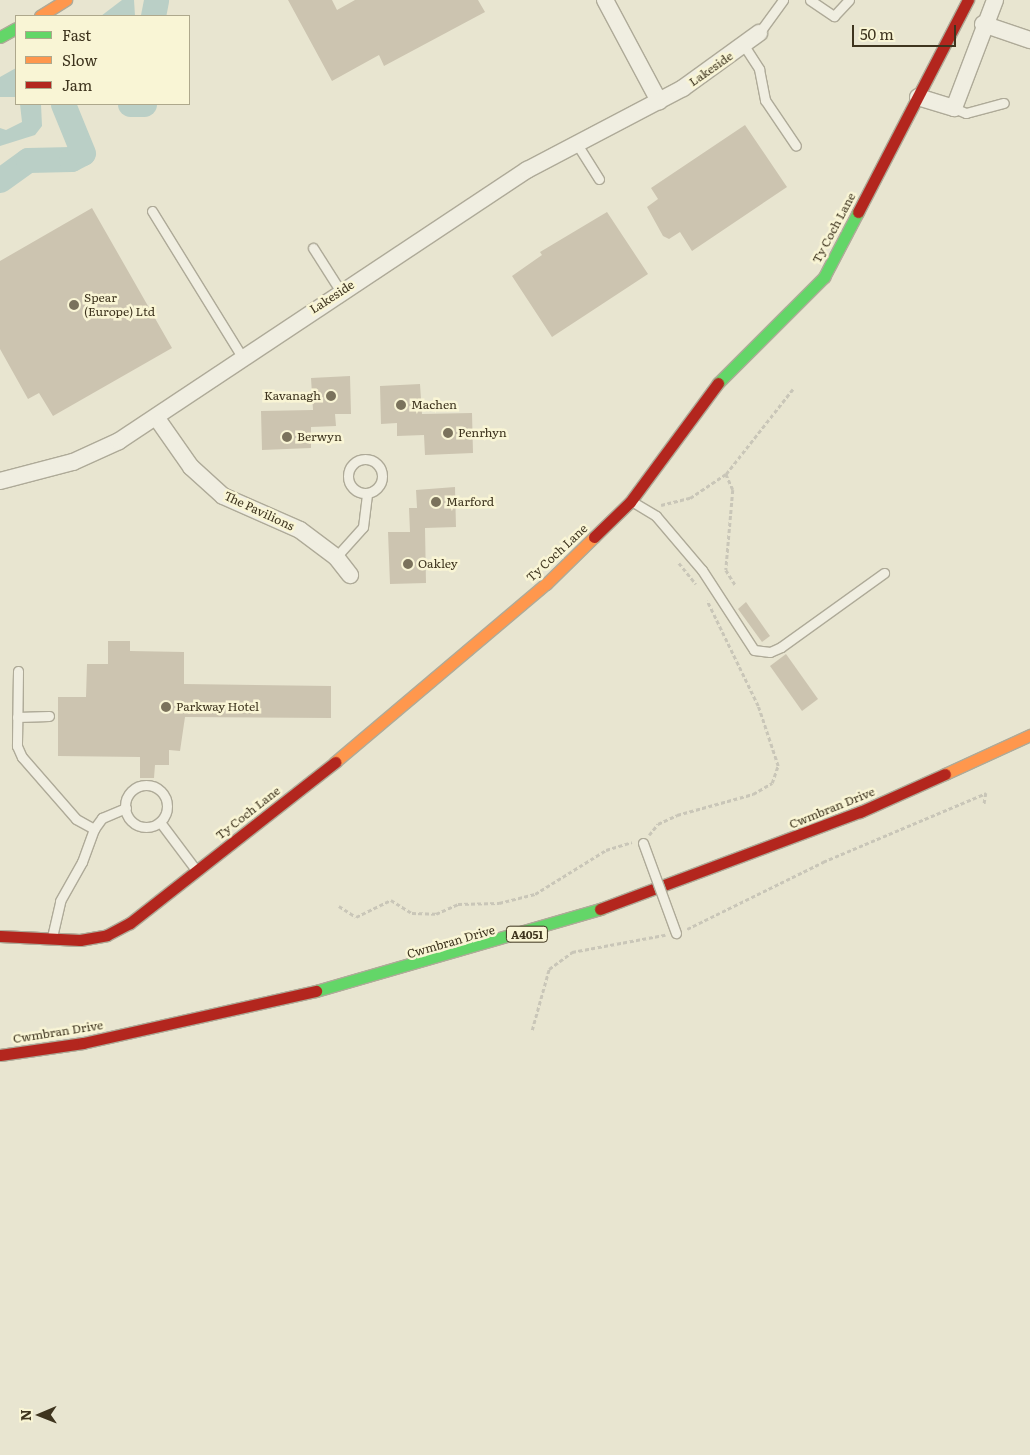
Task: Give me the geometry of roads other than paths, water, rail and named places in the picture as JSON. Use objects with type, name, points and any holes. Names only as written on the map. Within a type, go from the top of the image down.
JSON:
[{"type":"street","points":[[42,15],[66,0]]},
{"type":"street","points":[[605,0],[660,101]]},
{"type":"street","name":"Ty Coch Lane","points":[[0,936],[52,939],[108,935],[196,872],[318,776],[546,584],[630,502],[691,415],[739,358],[824,277],[968,0]]},
{"type":"street","points":[[918,97],[954,108],[983,24],[995,0]]},
{"type":"street","points":[[983,24],[1030,40]]},
{"type":"street","points":[[0,37],[15,29]]},
{"type":"street","name":"Lakeside","points":[[0,481],[73,462],[156,417],[242,357],[575,141],[660,101],[708,72],[759,33]]},
{"type":"street","name":"The Pavilions","points":[[156,417],[191,467],[223,496],[300,530],[336,557],[350,575]]},
{"type":"street","name":"Cwmbran Drive","points":[[0,1055],[83,1043],[265,1005],[562,923],[851,816],[1030,735]]},
{"type":"lane","points":[[759,33],[783,0]]},
{"type":"lane","points":[[810,0],[834,16],[849,0]]},
{"type":"lane","points":[[743,44],[759,69],[765,100],[796,146]]},
{"type":"lane","points":[[954,108],[966,113],[1004,103]]},
{"type":"lane","points":[[575,141],[599,179]]},
{"type":"lane","points":[[152,211],[242,357]]},
{"type":"lane","points":[[313,248],[341,292]]},
{"type":"lane","points":[[336,557],[364,527],[368,494],[382,482],[381,469],[372,460],[359,460],[350,468],[348,480],[355,491],[368,494]]},
{"type":"lane","points":[[630,502],[645,506],[702,570],[754,650],[770,652],[781,647],[884,573]]},
{"type":"lane","points":[[18,672],[17,746],[22,757],[76,819],[94,829]]},
{"type":"lane","points":[[17,717],[49,716]]},
{"type":"lane","points":[[151,786],[166,798],[167,811],[160,822],[142,827],[130,820],[126,808],[133,790],[151,786]]},
{"type":"lane","points":[[52,939],[60,901],[82,862],[94,829],[102,818],[126,808]]},
{"type":"lane","points":[[160,822],[196,872]]},
{"type":"lane","points":[[643,843],[676,933]]},
{"type":"waterway","points":[[153,15],[156,0]]},
{"type":"waterway","points":[[0,180],[28,160],[71,159],[83,153],[63,105]]},
{"type":"place","name":"Spear (Europe) Ltd","points":[[74,305]]},
{"type":"place","name":"Kavanagh","points":[[331,396]]},
{"type":"place","name":"Machen","points":[[401,405]]},
{"type":"place","name":"Penrhyn","points":[[448,433]]},
{"type":"place","name":"Berwyn","points":[[287,437]]},
{"type":"place","name":"Marford","points":[[436,502]]},
{"type":"place","name":"Oakley","points":[[408,564]]},
{"type":"place","name":"Parkway Hotel","points":[[166,707]]}]
